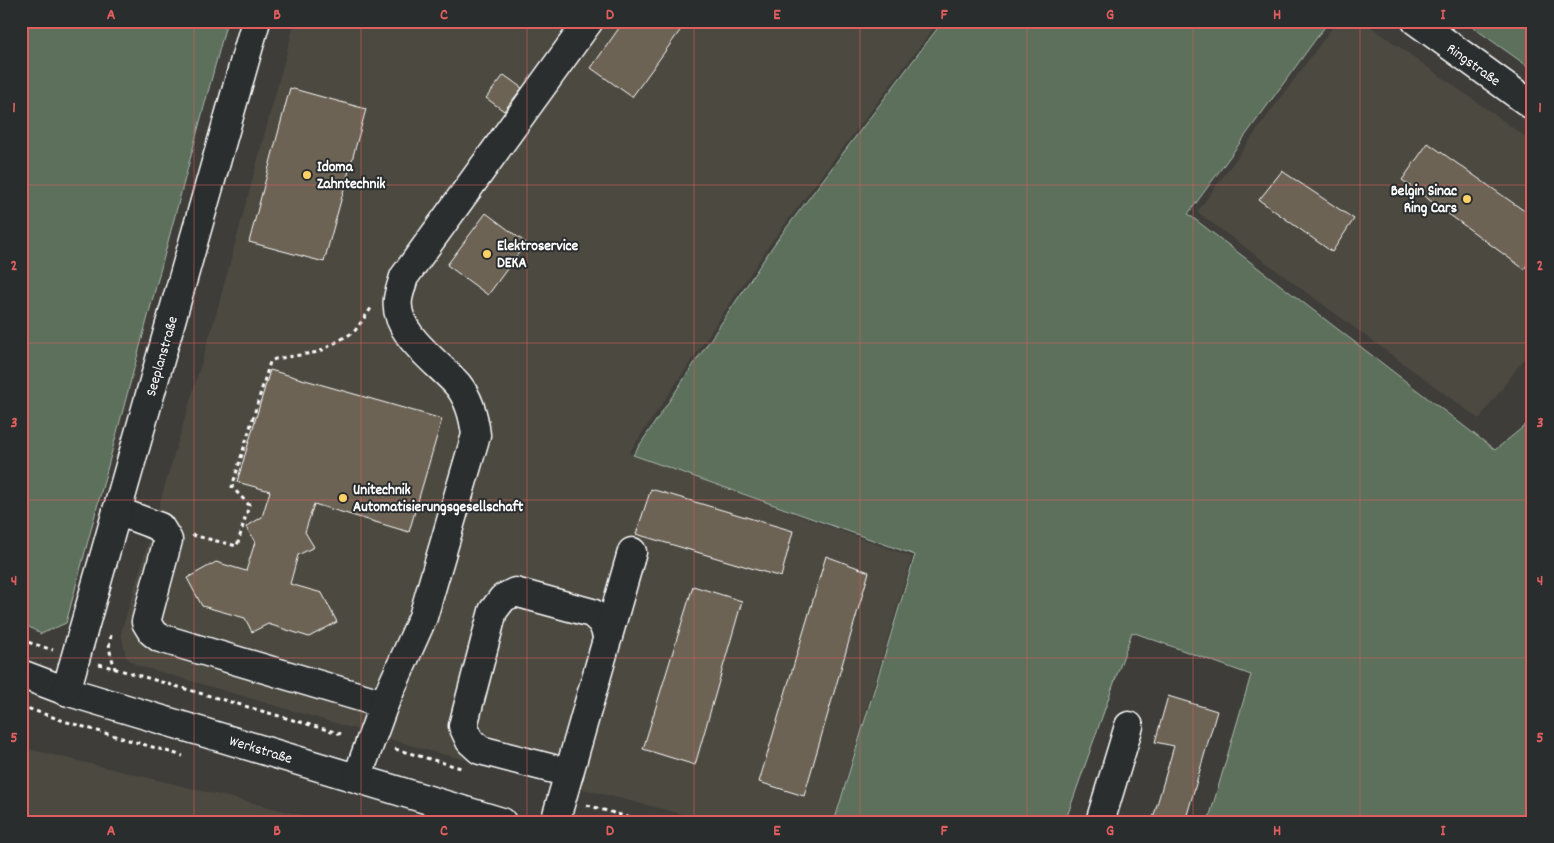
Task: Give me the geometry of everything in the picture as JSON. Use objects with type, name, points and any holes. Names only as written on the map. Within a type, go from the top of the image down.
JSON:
[{"type":"street","name":"Seeplanstraße","points":[[66,691],[256,21]]},
{"type":"street","points":[[357,778],[384,704],[423,616],[476,435],[472,410],[459,387],[412,339],[402,321],[398,300],[404,277],[589,21]]},
{"type":"street","name":"Ringstraße","points":[[1416,21],[1533,106]]},
{"type":"street","points":[[117,512],[160,527],[168,540],[146,622],[152,632],[160,638],[384,704]]},
{"type":"street","points":[[608,637],[602,622],[592,612],[515,592],[503,598],[493,611],[463,726],[470,741],[480,750],[562,798],[608,637],[632,552]]},
{"type":"street","name":"Werkstraße","points":[[21,674],[66,691],[502,822]]},
{"type":"street","points":[[1100,822],[1129,726]]},
{"type":"path","points":[[160,527],[237,546],[249,505],[232,487],[267,366],[275,359],[319,352],[354,332],[390,283],[404,277]]},
{"type":"path","points":[[21,640],[462,769]]},
{"type":"path","points":[[562,798],[644,822]]},
{"type":"shaded area","points":[[295,21],[939,21],[773,240],[629,453],[912,557],[833,822],[714,822],[430,751],[136,665],[126,657],[121,633],[218,307]]},
{"type":"shaded area","points":[[1337,21],[1363,21],[1533,142],[1533,347],[1479,419],[1197,212]]},
{"type":"shaded area","points":[[21,747],[331,822],[21,822]]},
{"type":"green space","points":[[21,21],[227,21],[66,623],[41,634],[21,622],[21,316],[24,309],[21,303]]},
{"type":"green space","points":[[943,21],[1329,21],[1188,214],[1495,450],[1533,419],[1533,822],[1208,822],[1251,675],[1132,632],[1065,822],[943,822],[922,818],[921,822],[834,822],[915,555],[633,455],[775,243]]},
{"type":"green space","points":[[1464,21],[1533,21],[1533,70]]},
{"type":"building","points":[[624,21],[687,21],[632,97],[591,68]]},
{"type":"building","points":[[504,75],[522,88],[504,111],[486,98]]},
{"type":"building","name":"Idoma Zahntechnik","points":[[290,88],[366,109],[324,262],[249,242]]},
{"type":"building","name":"Belgin Sinac Ring Cars","points":[[1428,143],[1533,217],[1533,257],[1524,269],[1402,180]]},
{"type":"building","points":[[1282,171],[1354,219],[1332,252],[1259,200]]},
{"type":"building","name":"Elektroservice DEKA","points":[[486,213],[526,243],[488,295],[447,265]]},
{"type":"building","name":"Unitechnik Automatisierungsgesellschaft","points":[[270,370],[442,419],[409,532],[314,504],[305,532],[314,547],[298,555],[290,584],[322,593],[337,622],[309,637],[268,624],[252,632],[245,618],[202,606],[187,578],[216,562],[246,571],[255,542],[246,527],[262,517],[270,491],[237,482]]},
{"type":"building","points":[[651,489],[793,531],[781,577],[636,534]]},
{"type":"building","points":[[826,556],[869,572],[804,796],[759,782]]},
{"type":"building","points":[[693,586],[742,601],[695,765],[643,749]]},
{"type":"building","points":[[1168,696],[1217,711],[1185,822],[1152,822],[1174,746],[1155,742]]},
{"type":"place","name":"Idoma Zahntechnik","points":[[307,175]]},
{"type":"place","name":"Belgin Sinac Ring Cars","points":[[1467,199]]},
{"type":"place","name":"Elektroservice DEKA","points":[[487,254]]},
{"type":"place","name":"Unitechnik Automatisierungsgesellschaft","points":[[343,498]]}]
